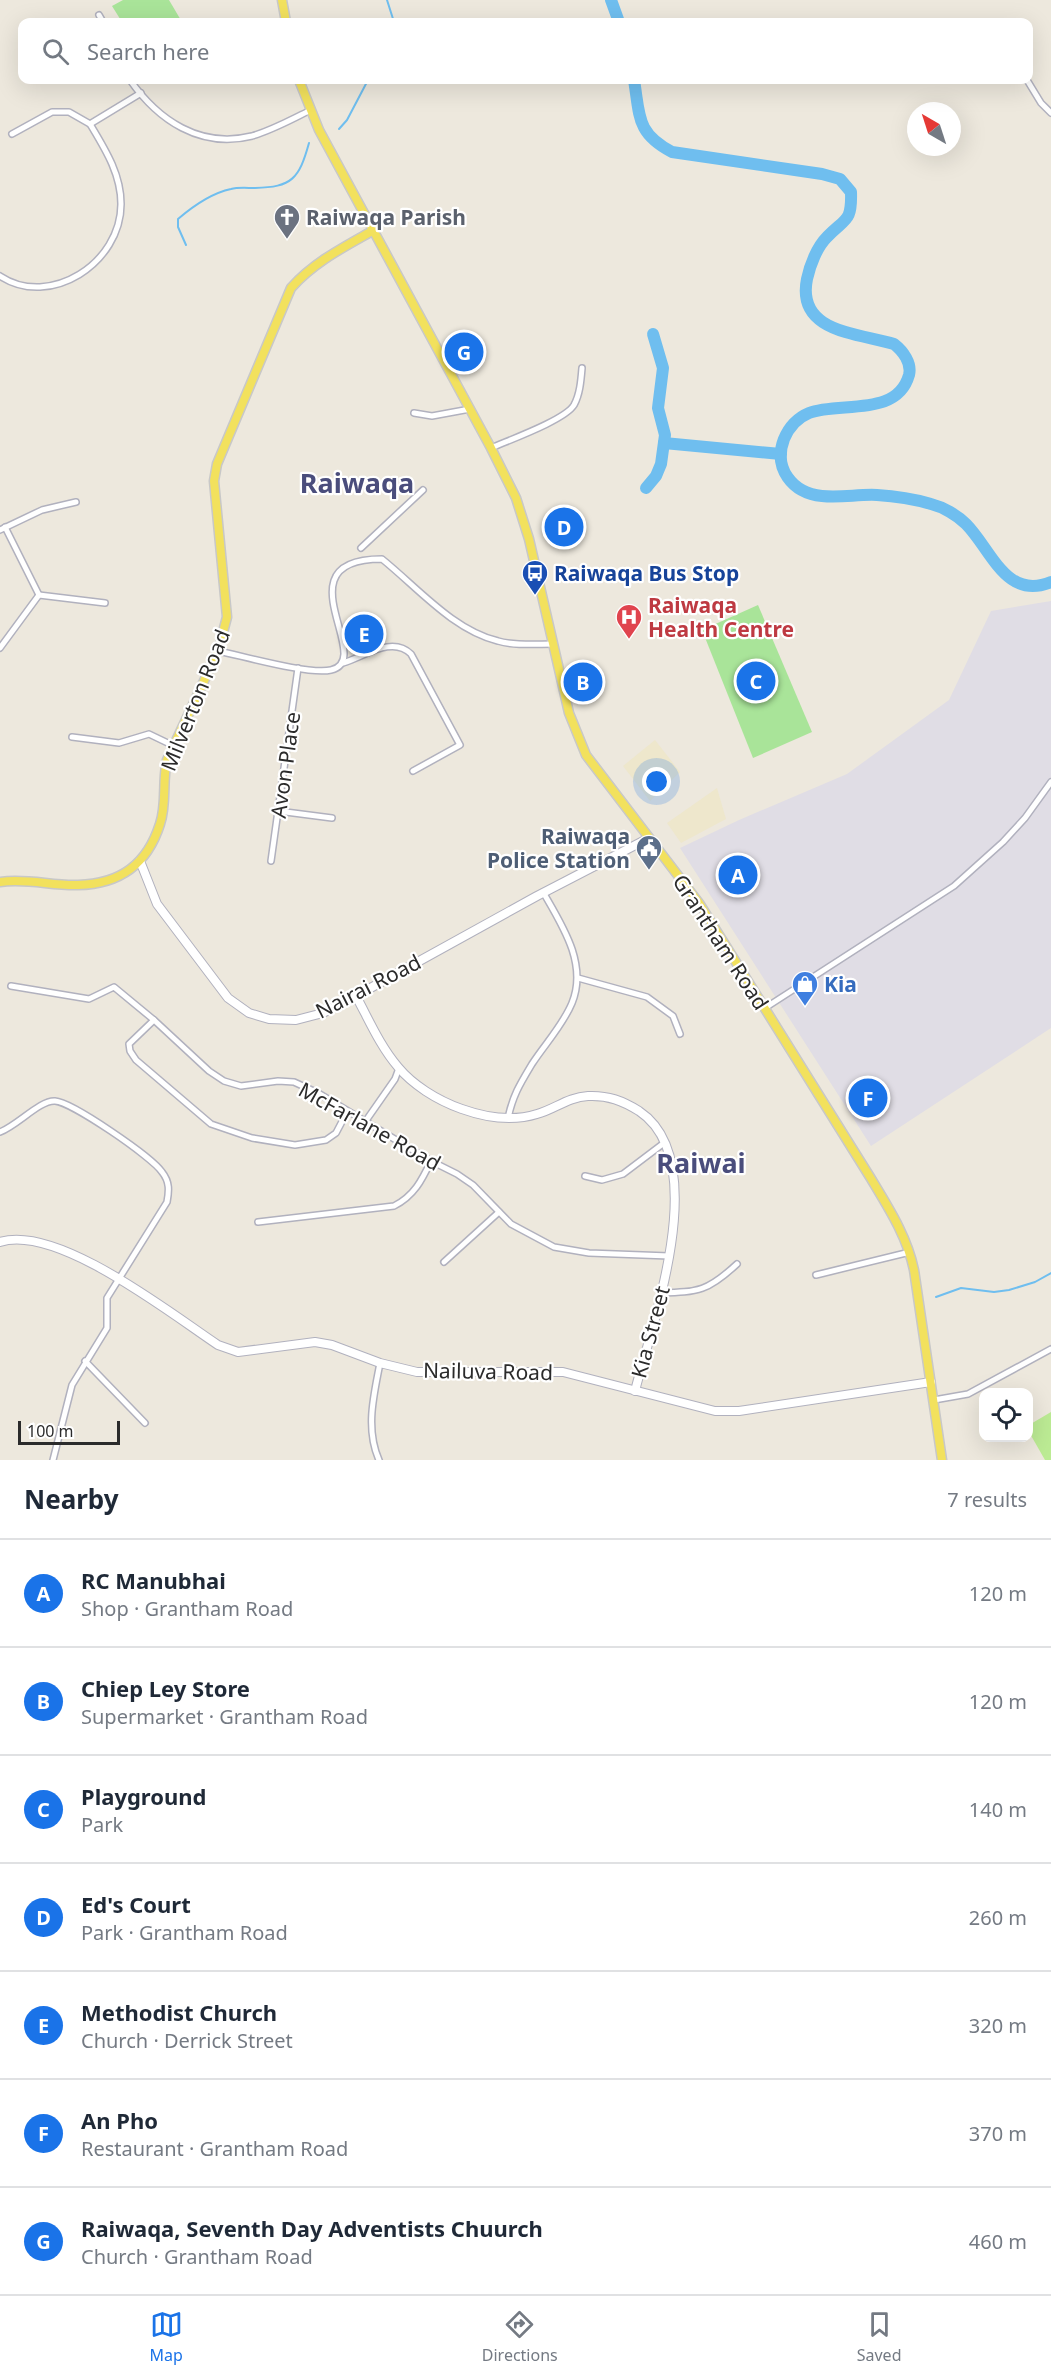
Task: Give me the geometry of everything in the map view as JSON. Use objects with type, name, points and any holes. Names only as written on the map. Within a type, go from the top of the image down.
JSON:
[{"type":"main road","points":[[282,0],[285,18]]},
{"type":"main road","name":"Grantham Road","points":[[301,84],[319,130],[516,498],[529,539],[570,713],[580,741],[596,770],[699,903],[883,1198],[910,1252],[932,1382],[942,1460]]},
{"type":"main road","name":"Milverton Road","points":[[0,882],[31,880],[78,885],[107,881],[126,874],[140,861],[152,842],[161,823],[164,796],[163,776],[174,746],[218,651],[227,617],[214,481],[223,446],[291,288],[304,274],[327,256],[374,230]]},
{"type":"street","points":[[133,84],[163,118],[175,126],[190,132],[227,139],[262,132],[311,110]]},
{"type":"street","points":[[1029,84],[1041,103],[1051,113]]},
{"type":"street","points":[[90,124],[141,93]]},
{"type":"street","points":[[0,276],[11,283],[47,288],[84,272],[99,259],[110,243],[118,225],[121,205],[113,164],[90,124],[69,112],[52,112],[12,134]]},
{"type":"street","points":[[491,448],[570,410],[579,390],[582,368]]},
{"type":"street","points":[[414,412],[432,416],[470,409]]},
{"type":"street","points":[[361,548],[423,490]]},
{"type":"street","points":[[39,595],[2,529],[42,510],[76,502]]},
{"type":"street","points":[[343,663],[345,650],[331,601],[332,590],[337,577],[346,566],[356,561],[369,559],[382,559],[442,610],[481,635],[501,642],[554,644]]},
{"type":"street","points":[[39,595],[105,603]]},
{"type":"street","points":[[0,648],[39,595]]},
{"type":"street","points":[[218,651],[298,668],[328,671],[388,646],[405,648],[411,654],[460,745],[413,771]]},
{"type":"street","name":"Avon Place","points":[[271,861],[298,668]]},
{"type":"street","points":[[72,737],[119,743],[148,735],[174,746]]},
{"type":"street","points":[[765,1008],[954,886],[1003,842],[1025,818],[1051,782]]},
{"type":"street","points":[[278,811],[332,818]]},
{"type":"street","name":"Nairai Road","points":[[140,861],[157,904],[228,998],[249,1013],[269,1019],[296,1020],[323,1013],[356,996],[543,892],[649,838]]},
{"type":"street","points":[[508,1118],[517,1087],[572,1004],[578,978],[567,935],[543,892]]},
{"type":"street","points":[[578,978],[647,997],[673,1016],[680,1034]]},
{"type":"street","name":"McFarlane Road","points":[[11,986],[89,999],[114,987],[209,1071],[224,1081],[241,1086],[278,1081],[294,1082],[318,1093],[431,1161],[457,1174],[473,1185],[511,1224],[554,1247],[590,1253],[669,1256]]},
{"type":"street","name":"Kia Street","points":[[356,996],[385,1049],[399,1068],[416,1083],[455,1107],[473,1114],[508,1118],[537,1114],[568,1100],[587,1096],[606,1097],[622,1101],[649,1118],[664,1143],[671,1162],[675,1204],[669,1256],[635,1390]]},
{"type":"street","points":[[154,1020],[129,1044],[130,1051],[136,1060],[212,1124],[252,1138],[295,1145],[312,1144],[326,1140],[336,1133],[347,1112]]},
{"type":"street","points":[[365,1122],[399,1068]]},
{"type":"street","points":[[0,1132],[27,1117],[39,1104],[56,1101],[77,1109],[151,1160],[163,1173],[169,1187],[167,1203],[107,1298],[107,1328],[72,1385],[53,1460]]},
{"type":"street","points":[[585,1176],[602,1180],[623,1174],[664,1143]]},
{"type":"street","points":[[258,1221],[394,1206],[415,1190],[431,1161]]},
{"type":"street","points":[[444,1262],[499,1212]]},
{"type":"street","name":"Nailuva Road","points":[[0,1242],[10,1239],[32,1240],[88,1261],[218,1345],[238,1352],[315,1342],[332,1345],[380,1363],[417,1372],[563,1372],[715,1412],[932,1382]]},
{"type":"street","points":[[816,1275],[910,1252]]},
{"type":"street","points":[[660,1293],[701,1290],[718,1281],[737,1264]]},
{"type":"street","points":[[934,1400],[968,1394],[1051,1349]]},
{"type":"street","points":[[85,1361],[145,1423]]},
{"type":"street","points":[[379,1460],[371,1425],[372,1404],[380,1363]]},
{"type":"shaded area","points":[[1051,601],[1051,1028],[871,1146],[680,848],[847,774],[949,700],[991,611]]},
{"type":"shaded area","points":[[655,740],[680,772],[650,801],[623,766]]},
{"type":"shaded area","points":[[717,788],[726,819],[681,843],[667,823]]},
{"type":"green space","points":[[123,0],[169,0],[180,18],[120,18],[112,6]]},
{"type":"green space","points":[[758,605],[812,732],[753,758],[702,630]]},
{"type":"green space","points":[[1051,1412],[1051,1460],[1045,1460],[1033,1439],[1033,1423]]},
{"type":"waterway","points":[[387,0],[393,18]]},
{"type":"waterway","points":[[611,0],[618,18]]},
{"type":"waterway","points":[[339,129],[347,120],[366,84]]},
{"type":"waterway","points":[[635,84],[639,114],[646,130],[660,145],[672,152],[822,174],[840,179],[851,192],[849,215],[823,241],[814,256],[807,279],[806,297],[811,310],[820,320],[833,328],[894,344],[906,358],[910,371],[902,388],[893,397],[880,403],[821,410],[809,413],[797,420],[786,435],[781,450],[783,469],[788,477],[802,490],[811,494],[836,497],[884,495],[940,507],[966,524],[1001,570],[1011,579],[1035,586],[1051,582]]},
{"type":"waterway","points":[[186,245],[178,227],[178,219],[203,201],[224,191],[278,186],[286,183],[292,179],[302,165],[309,143]]},
{"type":"waterway","points":[[646,488],[656,476],[661,464],[665,435],[658,408],[663,368],[653,334]]},
{"type":"waterway","points":[[664,443],[781,454]]},
{"type":"waterway","points":[[936,1297],[961,1288],[994,1292],[1009,1290],[1035,1282],[1051,1273]]},
{"type":"place","name":"Raiwaqa Parish","points":[[287,240]]},
{"type":"place","name":"Raiwaqa, Seventh Day Adventists Chuurch","points":[[464,352]]},
{"type":"place","name":"Ed's Court","points":[[564,527]]},
{"type":"place","name":"Raiwaqa Bus Stop","points":[[535,596]]},
{"type":"place","name":"Methodist Church","points":[[364,634]]},
{"type":"place","name":"Raiwaqa Health Centre","points":[[629,640]]},
{"type":"place","name":"Playground","points":[[756,681]]},
{"type":"place","name":"Chiep Ley Store","points":[[583,682]]},
{"type":"place","name":"Raiwaqa Police Station","points":[[649,871]]},
{"type":"place","name":"RC Manubhai","points":[[738,875]]},
{"type":"place","name":"Kia","points":[[805,1007]]},
{"type":"place","name":"An Pho","points":[[868,1098]]},
{"type":"district","name":"Raiwaqa","points":[[357,482]]},
{"type":"district","name":"Raiwai","points":[[701,1162]]}]
